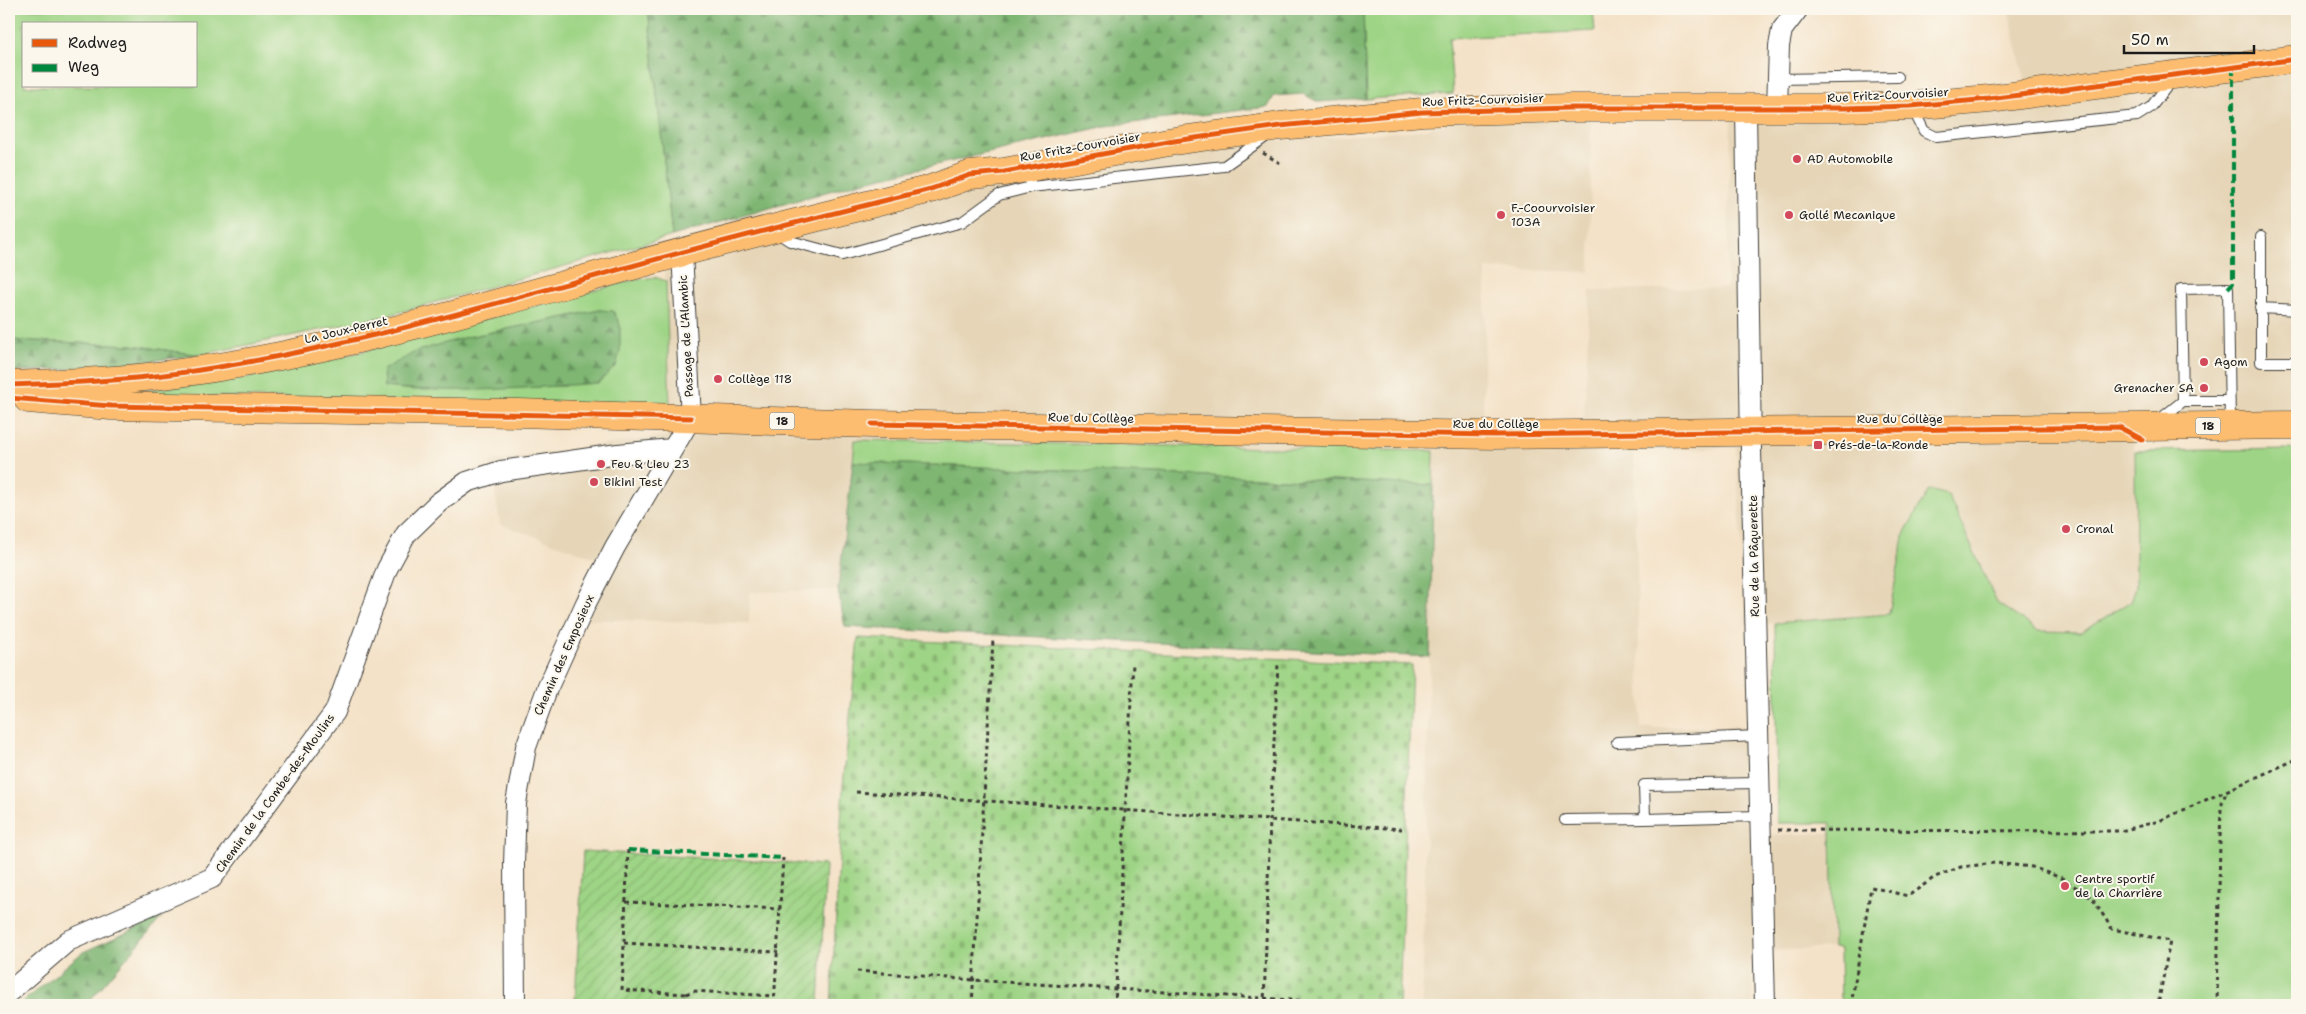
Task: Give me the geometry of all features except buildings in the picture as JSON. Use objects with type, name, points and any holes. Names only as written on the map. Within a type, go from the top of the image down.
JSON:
[{"type":"main road","name":"Rue Fritz-Courvoisier","points":[[682,254],[930,189],[970,175],[1028,177],[1140,146],[1280,126],[1422,112],[1577,108],[1911,106],[1989,99],[2297,59]]},
{"type":"main road","name":"La Joux-Perret","points":[[9,385],[116,380],[178,374],[258,361],[366,336],[682,254]]},
{"type":"main road","name":"18","points":[[9,398],[111,406],[691,418]]},
{"type":"main road","name":"Rue du Collège","points":[[691,418],[882,424],[1474,434],[2152,427],[2230,413],[2297,425]]},
{"type":"street","points":[[1777,108],[1782,30],[1798,9]]},
{"type":"street","name":"Rue de la Pâquerette","points":[[1746,108],[1751,431],[1765,1005]]},
{"type":"street","name":"Passage de L'Alambic","points":[[682,254],[691,418]]},
{"type":"street","name":"Chemin des Emposieux","points":[[515,1005],[514,864],[516,803],[526,746],[546,688],[575,626],[615,547],[691,418]]},
{"type":"street","name":"Chemin de la Combe-des-Moulins","points":[[9,992],[68,941],[212,878],[335,712],[387,569],[406,534],[438,503],[467,482],[501,471],[618,454],[672,449]]},
{"type":"lane","points":[[1911,106],[1924,131],[1936,137],[2137,116],[2151,107],[2176,74]]},
{"type":"lane","points":[[1778,79],[1898,77]]},
{"type":"lane","points":[[772,229],[790,241],[842,255],[962,222],[1028,177]]},
{"type":"lane","points":[[2261,237],[2261,362],[2297,362]]},
{"type":"lane","points":[[2228,288],[2230,413],[2183,401],[2181,289],[2228,288]]},
{"type":"lane","points":[[2260,308],[2297,310]]},
{"type":"lane","points":[[2152,427],[2183,401]]},
{"type":"lane","points":[[1617,742],[1758,736]]},
{"type":"lane","points":[[1645,819],[1644,786],[1759,783]]},
{"type":"lane","points":[[1565,820],[1645,819],[1760,823]]},
{"type":"path","points":[[972,1005],[993,640]]},
{"type":"path","points":[[1115,1005],[1133,663]]},
{"type":"path","points":[[1264,1005],[1270,820],[1278,664]]},
{"type":"path","points":[[1760,823],[2121,831],[2159,821],[2296,760]]},
{"type":"path","points":[[856,792],[1402,829]]},
{"type":"path","points":[[2217,1005],[2221,815],[2227,792]]},
{"type":"path","points":[[628,850],[622,990],[686,994],[693,991],[775,996]]},
{"type":"path","points":[[774,1005],[783,858]]},
{"type":"path","points":[[1852,1005],[1871,887],[1908,896],[1935,877],[1961,867],[1995,863],[2032,867],[2064,879],[2093,899],[2112,929],[2170,941],[2158,1005]]},
{"type":"path","points":[[626,902],[780,909]]},
{"type":"path","points":[[624,942],[778,952]]},
{"type":"path","points":[[857,971],[1371,1005]]},
{"type":"path","points":[[685,1005],[686,994]]},
{"type":"shaded area","points":[[2008,9],[2297,9],[2297,434],[2134,438],[2136,587],[2131,601],[2081,632],[2038,632],[1997,603],[1948,496],[1905,532],[1889,614],[1746,625],[1736,447],[1634,451],[1641,728],[1746,726],[1749,835],[1831,833],[1833,948],[1751,952],[1752,1005],[1422,1005],[1434,451],[855,440],[838,590],[750,592],[749,623],[571,619],[599,559],[500,524],[490,461],[671,435],[665,272],[694,260],[1002,179],[1243,144],[1423,130],[1455,121],[1591,116],[1590,272],[1486,269],[1483,424],[1584,421],[1590,290],[1727,288],[1731,117],[2030,103]]},
{"type":"green space","points":[[9,9],[648,9],[672,236],[386,316],[199,355],[132,345],[9,340]]},
{"type":"green space","points":[[648,9],[1363,9],[1366,99],[1318,102],[1303,94],[1274,96],[1268,107],[1106,126],[861,182],[672,236]]},
{"type":"green space","points":[[1363,9],[1593,9],[1595,31],[1449,38],[1453,94],[1366,99]]},
{"type":"green space","points":[[655,277],[666,281],[670,408],[110,394],[241,379],[341,357],[634,280]],"holes":[[[600,310],[565,386],[414,390],[384,387],[383,370],[463,338]]]},
{"type":"green space","points":[[600,310],[613,311],[620,324],[620,351],[616,366],[598,383],[464,390],[384,387],[383,370],[417,351],[463,338]]},
{"type":"green space","points":[[9,340],[132,345],[199,355],[91,368],[9,372]]},
{"type":"green space","points":[[855,440],[1434,451],[1433,485],[853,462]]},
{"type":"green space","points":[[2297,449],[2297,1005],[1841,1005],[1840,949],[1833,948],[1831,823],[1777,823],[1775,623],[1889,614],[1905,532],[1929,490],[1948,495],[1997,603],[2038,631],[2081,632],[2131,601],[2136,587],[2135,451]]},
{"type":"green space","points":[[853,462],[1433,485],[1430,657],[845,627],[838,590]]},
{"type":"green space","points":[[858,638],[1412,665],[1399,1005],[831,1005],[843,786]]},
{"type":"green space","points":[[583,851],[826,865],[819,1005],[646,1005],[575,1001]]},
{"type":"green space","points":[[162,917],[86,1005],[19,1005],[83,952]]},
{"type":"marked path","points":[[2228,288],[2233,283],[2233,67]]},
{"type":"marked path","points":[[628,850],[783,858]]},
{"type":"cycle path","points":[[9,385],[158,376],[294,353],[407,327],[781,226],[931,189],[970,175],[1004,172],[1174,141],[1280,126],[1422,112],[1569,108],[1844,108],[1911,106],[1989,99],[2297,59]]},
{"type":"cycle path","points":[[9,398],[111,406],[691,418]]},
{"type":"cycle path","points":[[872,424],[1494,435],[2119,427],[2143,440]]},
{"type":"place","name":"AD Automobile","points":[[1797,159]]},
{"type":"place","name":"F.-Coourvoisier 103A","points":[[1501,215]]},
{"type":"place","name":"Gollé Mecanique","points":[[1789,215]]},
{"type":"place","name":"Agom","points":[[2204,362]]},
{"type":"place","name":"Collège 118","points":[[718,379]]},
{"type":"place","name":"Grenacher SA","points":[[2204,388]]},
{"type":"place","name":"Prés-de-la-Ronde","points":[[1818,445]]},
{"type":"place","name":"Feu & Lieu 23","points":[[601,464]]},
{"type":"place","name":"Bikini Test","points":[[594,482]]},
{"type":"place","name":"Cronal","points":[[2066,529]]},
{"type":"place","name":"Centre sportif de la Charrière","points":[[2065,886]]}]
